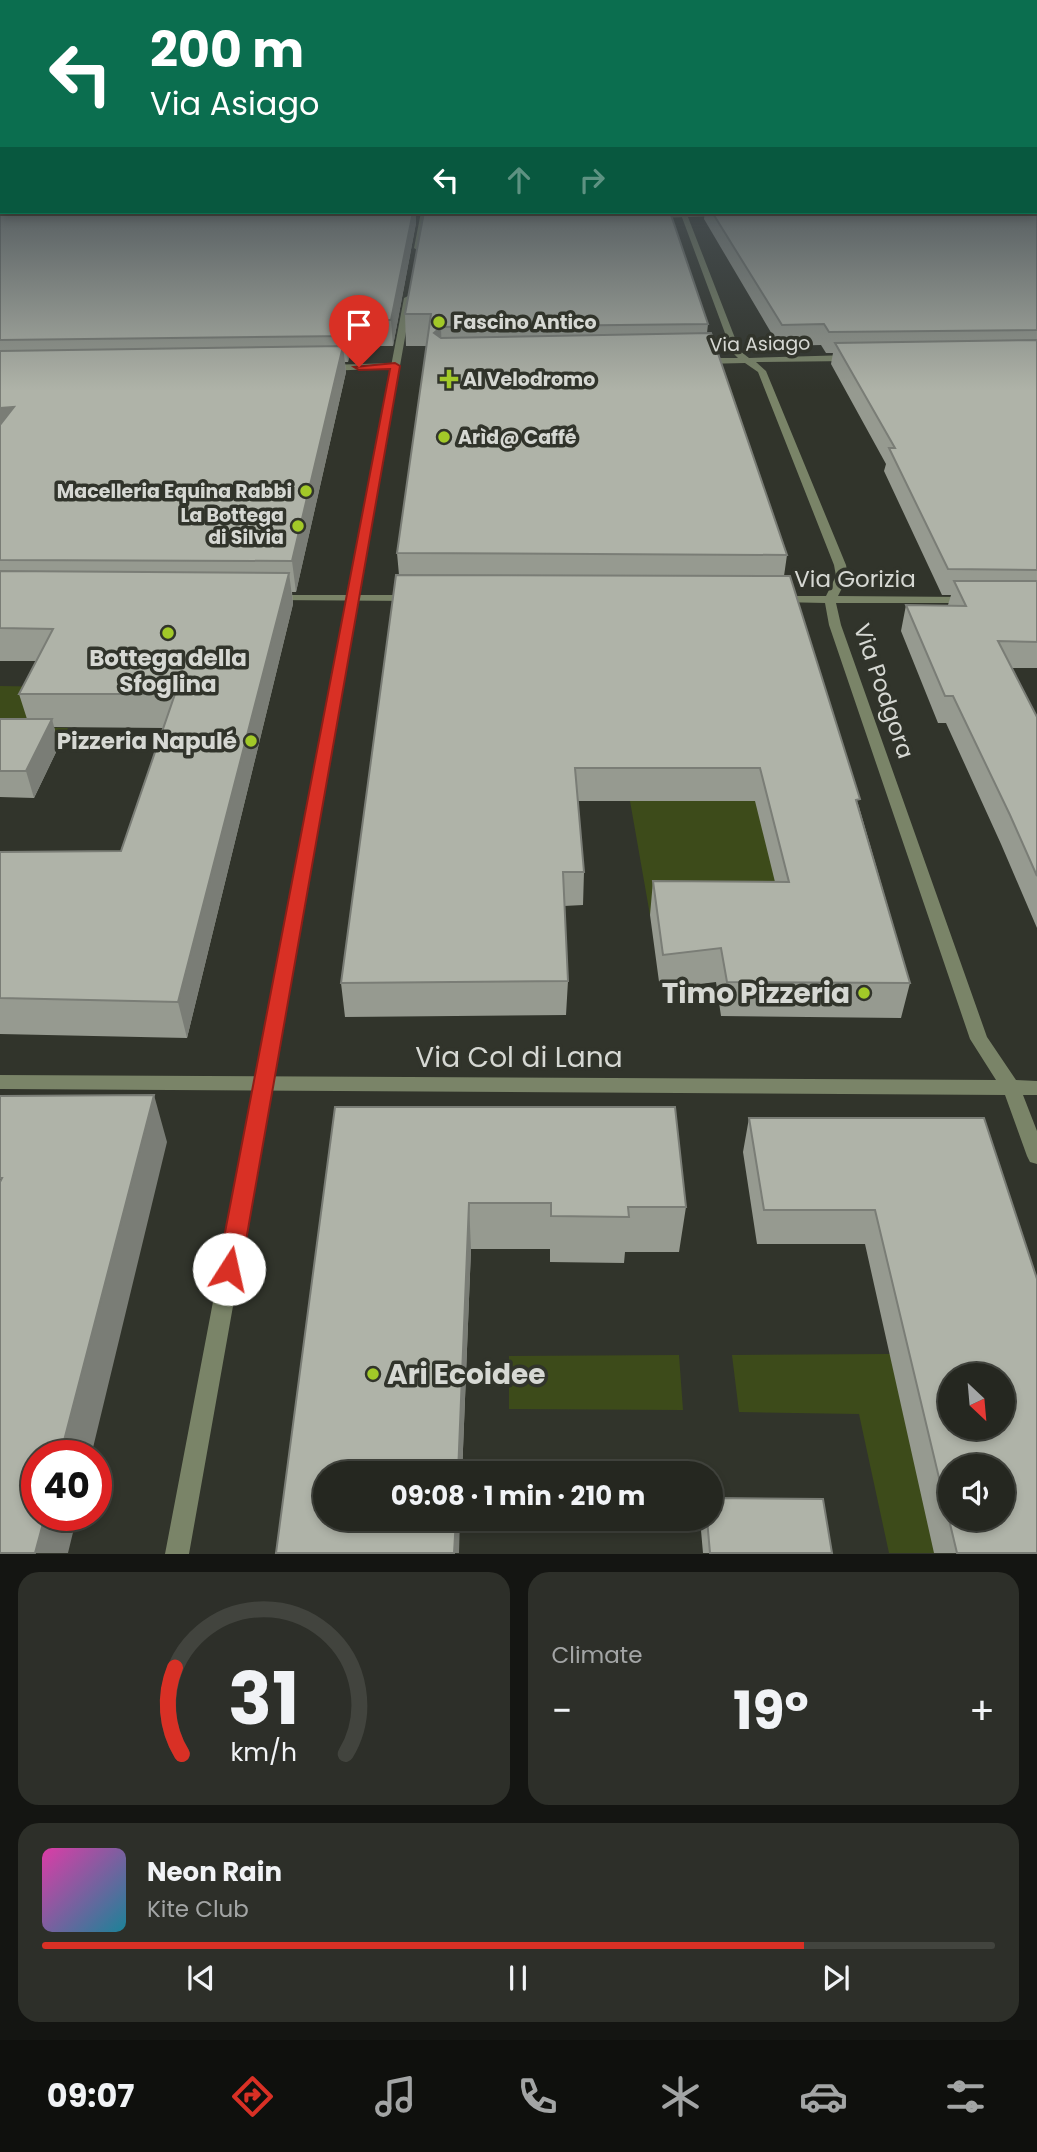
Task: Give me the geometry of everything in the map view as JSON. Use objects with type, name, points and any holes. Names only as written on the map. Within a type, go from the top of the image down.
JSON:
[{"type":"street","points":[[414,263],[417,247]]},
{"type":"street","points":[[697,247],[736,352],[762,372],[840,565],[842,576],[830,600]]},
{"type":"street","points":[[177,1553],[410,285]]},
{"type":"street","name":"Via Asiago","points":[[686,361],[856,358]]},
{"type":"street","points":[[314,368],[395,366]]},
{"type":"street","points":[[263,598],[422,598]]},
{"type":"street","name":"Via Gorizia","points":[[764,599],[982,600]]},
{"type":"street","name":"Via Podgora","points":[[830,600],[835,625],[979,1039],[1012,1088],[1037,1156]]},
{"type":"street","name":"Via Col di Lana","points":[[0,1082],[1037,1088]]},
{"type":"green space","points":[[0,686],[61,687],[30,727],[68,728],[59,746],[0,745]]},
{"type":"green space","points":[[630,801],[760,801],[779,899],[650,915]]},
{"type":"green space","points":[[890,1354],[935,1553],[889,1553],[859,1414],[739,1412],[732,1355]]},
{"type":"green space","points":[[679,1355],[683,1410],[509,1409],[509,1356]]},
{"type":"building","points":[[0,247],[406,247],[391,320],[350,320],[346,336],[0,340]]},
{"type":"building","points":[[418,247],[682,247],[708,324],[441,327],[434,333],[441,338],[711,333],[787,555],[397,553],[431,314],[405,314]]},
{"type":"building","points":[[733,247],[1037,247],[1037,330],[829,332],[824,324],[782,325]]},
{"type":"building","points":[[1037,340],[1037,570],[948,569],[889,448],[895,448],[835,343]]},
{"type":"building","points":[[343,346],[292,561],[0,560],[0,425],[14,407],[0,408],[0,351]]},
{"type":"building","points":[[0,571],[289,573],[178,1002],[0,998],[0,852],[121,851],[175,694],[19,694],[53,629],[0,628]]},
{"type":"building","points":[[396,575],[790,576],[860,799],[856,800],[910,983],[727,982],[721,948],[663,955],[653,881],[789,882],[760,768],[575,768],[584,872],[563,872],[568,981],[341,983]]},
{"type":"building","points":[[954,581],[1037,581],[1037,642],[998,641],[1037,717],[1037,876],[953,696],[945,696],[906,605],[966,606]]},
{"type":"building","points":[[0,719],[52,719],[26,771],[0,771]]},
{"type":"building","points":[[154,1095],[64,1440],[21,1440],[21,1531],[41,1531],[35,1553],[0,1553],[0,1096]]},
{"type":"building","points":[[335,1107],[675,1107],[686,1207],[628,1207],[629,1217],[551,1216],[551,1203],[469,1203],[459,1461],[313,1461],[313,1531],[455,1531],[454,1553],[276,1553]]},
{"type":"building","points":[[749,1118],[984,1118],[1037,1279],[1037,1553],[957,1553],[952,1531],[1015,1531],[1015,1454],[938,1454],[938,1474],[875,1210],[764,1210]]},
{"type":"building","points":[[723,1498],[823,1499],[832,1553],[710,1553],[708,1531],[723,1531]]},
{"type":"place","name":"Fascino Antico","points":[[439,322]]},
{"type":"place","name":"Al Velodromo","points":[[449,379]]},
{"type":"place","name":"Arìd@ Caffé","points":[[444,437]]},
{"type":"place","name":"Macelleria Equina Rabbi","points":[[306,491]]},
{"type":"place","name":"La Bottega di Silvia","points":[[298,526]]},
{"type":"place","name":"Bottega della Sfoglina","points":[[168,633]]},
{"type":"place","name":"Pizzeria Napulé","points":[[251,741]]},
{"type":"place","name":"Timo Pizzeria","points":[[864,993]]},
{"type":"place","name":"Ari Ecoidee","points":[[373,1374]]},
{"type":"route","points":[[229,1269],[395,366],[359,367]]}]
